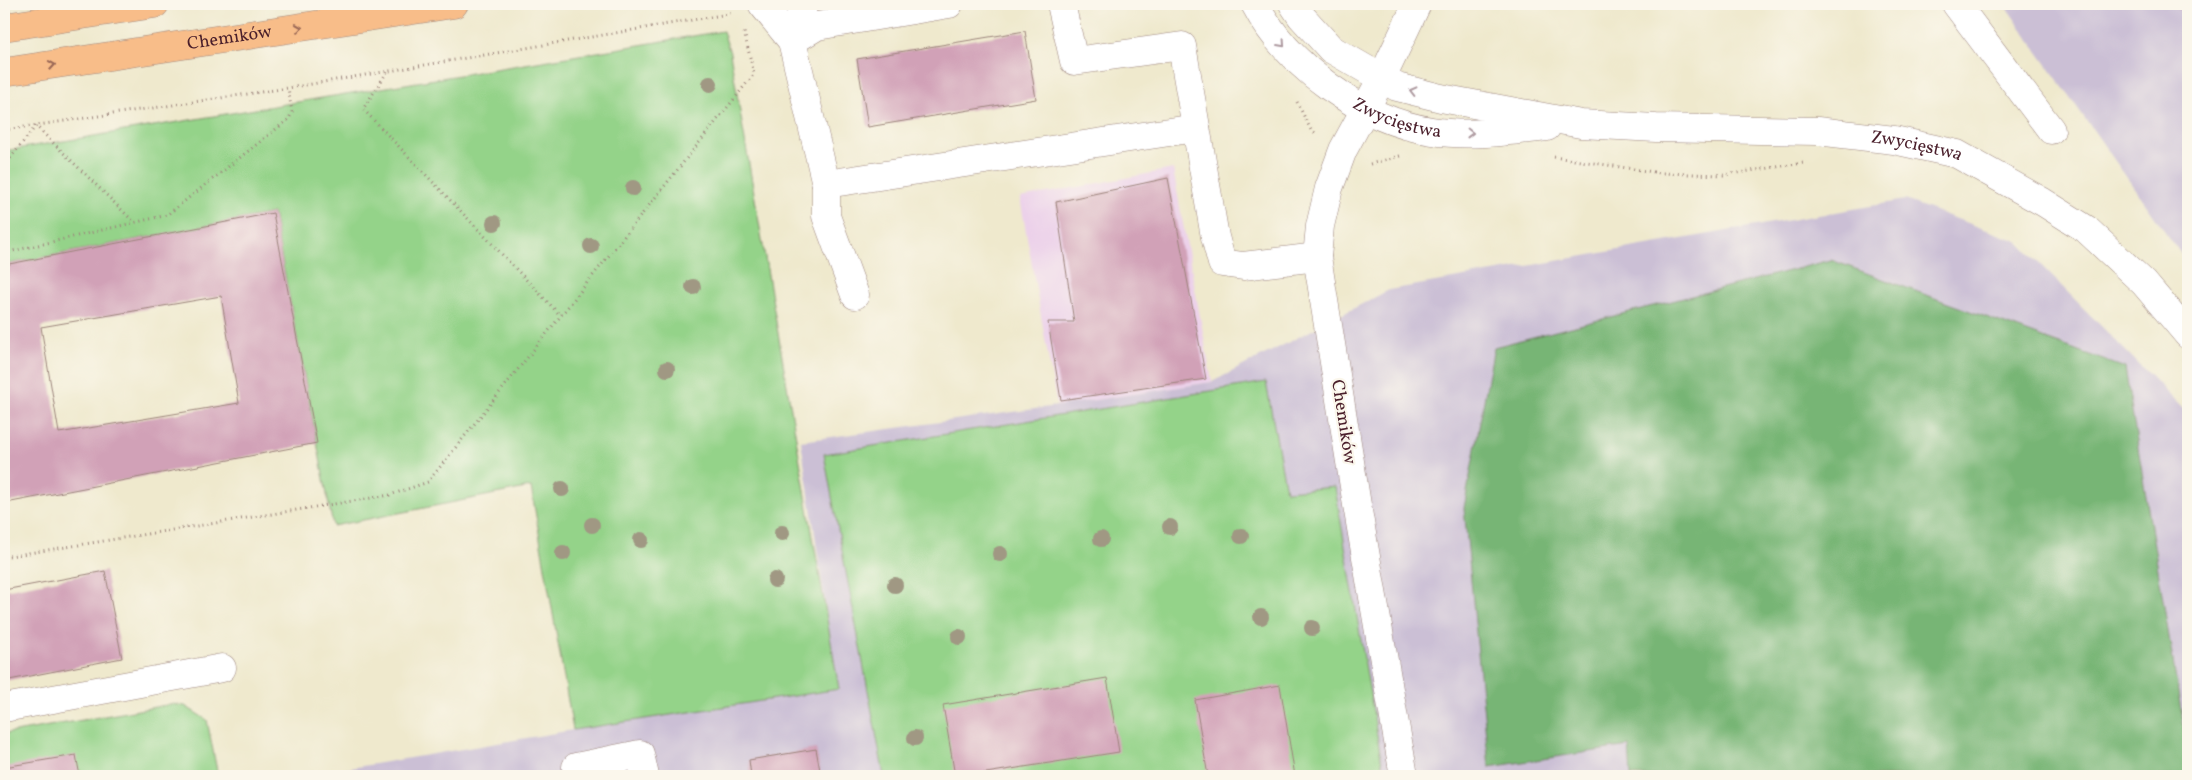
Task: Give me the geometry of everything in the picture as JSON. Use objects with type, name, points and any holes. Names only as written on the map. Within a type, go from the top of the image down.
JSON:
[{"type":"main road","points":[[4,27],[155,4]]},
{"type":"main road","name":"Chemików","points":[[4,72],[454,4]]},
{"type":"street","points":[[792,41],[804,4]]},
{"type":"street","points":[[792,41],[818,26],[949,4]]},
{"type":"street","points":[[1061,4],[1074,61],[1182,46],[1215,237],[1222,263],[1244,266],[1318,257]]},
{"type":"street","name":"Zwycięstwa","points":[[1255,4],[1280,43],[1306,68],[1364,109],[1414,128],[1434,132],[1475,134],[1580,124]]},
{"type":"street","name":"Zwycięstwa","points":[[1292,4],[1331,48],[1397,87],[1440,98],[1580,124],[1656,128],[1817,131],[1894,140],[1957,154],[2086,229],[2144,282],[2188,335]]},
{"type":"street","name":"Chemików","points":[[1404,776],[1356,505],[1318,257],[1320,226],[1329,188],[1342,150],[1382,78],[1417,4]]},
{"type":"street","points":[[1956,4],[2052,130]]},
{"type":"street","points":[[765,6],[792,41],[826,184],[826,216],[855,294]]},
{"type":"street","points":[[826,184],[1196,128]]},
{"type":"street","points":[[4,708],[222,668]]},
{"type":"street","points":[[576,767],[640,754],[645,776]]},
{"type":"path","points":[[4,130],[387,72],[765,6]]},
{"type":"path","points":[[4,555],[10,556],[390,495],[428,482],[754,74],[743,30]]},
{"type":"path","points":[[387,72],[363,109],[560,315]]},
{"type":"path","points":[[4,253],[167,216],[289,119],[292,112],[288,88]]},
{"type":"path","points":[[4,166],[36,126]]},
{"type":"path","points":[[36,126],[135,223]]},
{"type":"path","points":[[1365,162],[1372,164],[1406,155]]},
{"type":"path","points":[[1553,157],[1660,173],[1723,175],[1806,163]]},
{"type":"shaded area","points":[[2004,4],[2188,4],[2188,264]]},
{"type":"shaded area","points":[[1173,169],[1212,382],[1057,406],[1020,198]]},
{"type":"shaded area","points":[[1905,200],[2017,241],[2188,414],[2188,776],[304,776],[573,730],[838,689],[801,441],[1057,406],[1212,382],[1389,290]]},
{"type":"green space","points":[[723,31],[730,53],[839,689],[573,730],[531,487],[333,526],[273,213],[4,265],[4,151]]},
{"type":"green space","points":[[1831,260],[2125,368],[2188,753],[2188,776],[1631,776],[1629,746],[1489,767],[1464,508],[1494,347]]},
{"type":"green space","points":[[1266,382],[1286,491],[1335,487],[1384,776],[884,776],[824,454]]},
{"type":"green space","points":[[172,704],[185,706],[207,720],[218,776],[4,776],[4,734]]},
{"type":"building","points":[[2175,4],[2188,4],[2179,10]]},
{"type":"building","points":[[1025,31],[1036,99],[868,127],[857,59]]},
{"type":"building","points":[[1168,178],[1206,379],[1061,400],[1048,322],[1074,322],[1056,202]]},
{"type":"building","points":[[273,213],[317,443],[6,503],[4,493],[4,265]],"holes":[[[221,296],[239,403],[59,433],[41,327]]]},
{"type":"building","points":[[105,571],[122,658],[4,681],[4,590]]},
{"type":"building","points":[[1107,678],[1119,752],[967,776],[955,776],[943,705]]},
{"type":"building","points":[[1280,685],[1295,776],[1208,776],[1195,700]]},
{"type":"building","points":[[816,749],[821,776],[751,776],[749,760]]},
{"type":"building","points":[[76,755],[80,776],[4,776],[4,767]]}]
